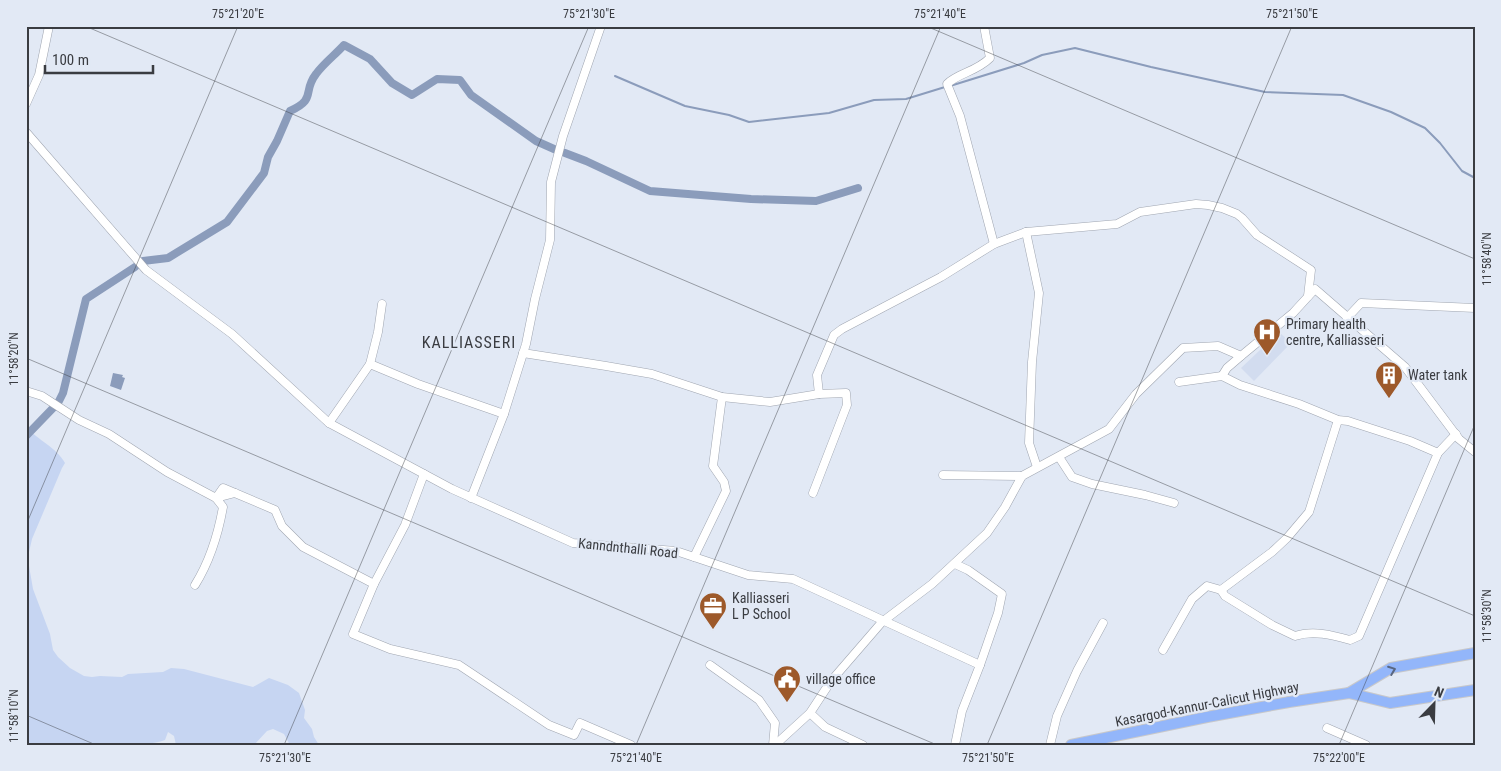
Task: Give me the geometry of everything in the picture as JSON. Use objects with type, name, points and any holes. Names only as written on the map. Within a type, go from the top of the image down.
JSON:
[{"type":"highway","name":"Kasargod-Kannur-Calicut Highway","points":[[1071,745],[1207,717],[1349,693],[1391,668],[1475,653]]},
{"type":"highway","name":"Kasargod-Kannur-Calicut Highway","points":[[1349,693],[1390,703],[1475,690]]},
{"type":"street","points":[[26,104],[39,75],[49,26]]},
{"type":"street","points":[[471,498],[504,414],[523,353],[550,240],[551,182],[563,136],[601,26]]},
{"type":"street","points":[[984,26],[990,58],[948,88],[960,116],[994,244]]},
{"type":"street","name":"Kanndnthalli Road","points":[[26,132],[146,270],[232,334],[329,423],[471,498],[573,543],[676,551],[748,575],[793,579],[882,622],[980,665]]},
{"type":"street","points":[[819,394],[817,376],[834,335],[941,277],[994,244],[1026,232],[1117,224],[1140,212],[1196,204],[1208,205],[1237,214],[1257,235],[1311,270],[1308,296]]},
{"type":"street","points":[[1026,232],[1039,293],[1032,362],[1029,443],[1037,467]]},
{"type":"street","points":[[1222,376],[1227,368],[1293,313],[1316,289],[1405,367],[1456,434],[1475,452]]},
{"type":"street","points":[[1348,318],[1361,303],[1475,308]]},
{"type":"street","points":[[329,423],[370,364],[378,332],[382,304]]},
{"type":"street","points":[[774,745],[810,713],[831,681],[882,622],[932,584],[987,533],[1005,507],[1022,476],[1110,429],[1136,394],[1183,348],[1218,346],[1241,356]]},
{"type":"street","points":[[523,353],[652,374],[722,397],[770,402],[819,394],[846,393],[847,405],[812,493]]},
{"type":"street","points":[[370,364],[418,384],[504,414]]},
{"type":"street","points":[[1179,382],[1222,376],[1240,385],[1299,404],[1338,420],[1348,421],[1401,438],[1438,453]]},
{"type":"street","points":[[26,391],[42,396],[79,420],[110,434],[167,472],[216,498],[223,507],[219,533],[204,570],[195,585]]},
{"type":"street","points":[[694,557],[726,491],[724,482],[713,466],[722,397]]},
{"type":"street","points":[[1220,590],[1272,552],[1310,512],[1338,420]]},
{"type":"street","points":[[1163,650],[1192,599],[1208,586],[1220,590],[1225,596],[1296,636],[1302,634],[1328,634],[1350,640],[1359,636],[1438,453],[1456,434]]},
{"type":"street","points":[[1059,457],[1072,477],[1092,484],[1174,503]]},
{"type":"street","points":[[424,474],[405,525],[374,584],[353,634],[390,649],[459,665],[549,725],[574,735],[580,724],[631,745]]},
{"type":"street","points":[[943,475],[1022,476]]},
{"type":"street","points":[[216,498],[223,488],[274,510],[282,526],[303,547],[374,584]]},
{"type":"street","points":[[955,564],[968,570],[1002,594],[998,613],[962,711],[955,745]]},
{"type":"street","points":[[1050,745],[1057,716],[1077,671],[1103,623]]},
{"type":"street","points":[[710,665],[760,700],[775,722],[774,745]]},
{"type":"street","points":[[810,713],[824,727],[863,745]]},
{"type":"street","points":[[1326,728],[1366,745]]},
{"type":"shaded area","name":"Primary health centre, Kalliasseri","points":[[1279,332],[1291,343],[1254,381],[1241,368]]},
{"type":"shaded area","points":[[113,373],[123,375],[122,377],[125,378],[121,390],[110,386]]},
{"type":"shaded area","points":[[26,427],[52,448],[65,463],[32,539],[29,552],[29,566],[33,589],[50,634],[53,650],[58,657],[70,668],[84,676],[92,677],[122,677],[128,674],[163,672],[171,668],[184,669],[253,687],[269,678],[288,685],[299,693],[305,710],[304,718],[312,729],[319,745],[290,745],[284,734],[273,729],[267,731],[254,745],[176,745],[174,736],[168,732],[165,740],[151,743],[128,745],[26,745]]},
{"type":"waterway","points":[[143,261],[168,258],[227,222],[264,173],[268,157],[290,111],[303,103],[316,74],[344,45],[370,59],[392,83],[412,95],[437,79],[460,80],[471,95],[536,141],[554,149]]},
{"type":"waterway","points":[[950,86],[1024,63],[1042,55],[1075,48],[1265,92],[1343,95],[1391,112],[1425,128],[1440,143],[1462,171],[1475,178]]},
{"type":"waterway","points":[[615,76],[685,106],[729,115],[749,122],[829,113],[874,100],[906,99],[945,87]]},
{"type":"waterway","points":[[565,153],[650,191],[751,199],[816,201],[858,188]]},
{"type":"waterway","points":[[58,403],[63,393],[86,299],[135,267]]},
{"type":"waterway","points":[[26,436],[54,407]]},
{"type":"waterway","points":[[43,417],[52,409]]},
{"type":"place","name":"Primary health centre, Kalliasseri","points":[[1267,356]]},
{"type":"place","name":"Water tank","points":[[1389,399]]},
{"type":"place","name":"Kalliasseri L P School","points":[[713,630]]},
{"type":"place","name":"village office","points":[[787,703]]},
{"type":"district","name":"KALLIASSERI","points":[[469,342]]}]
